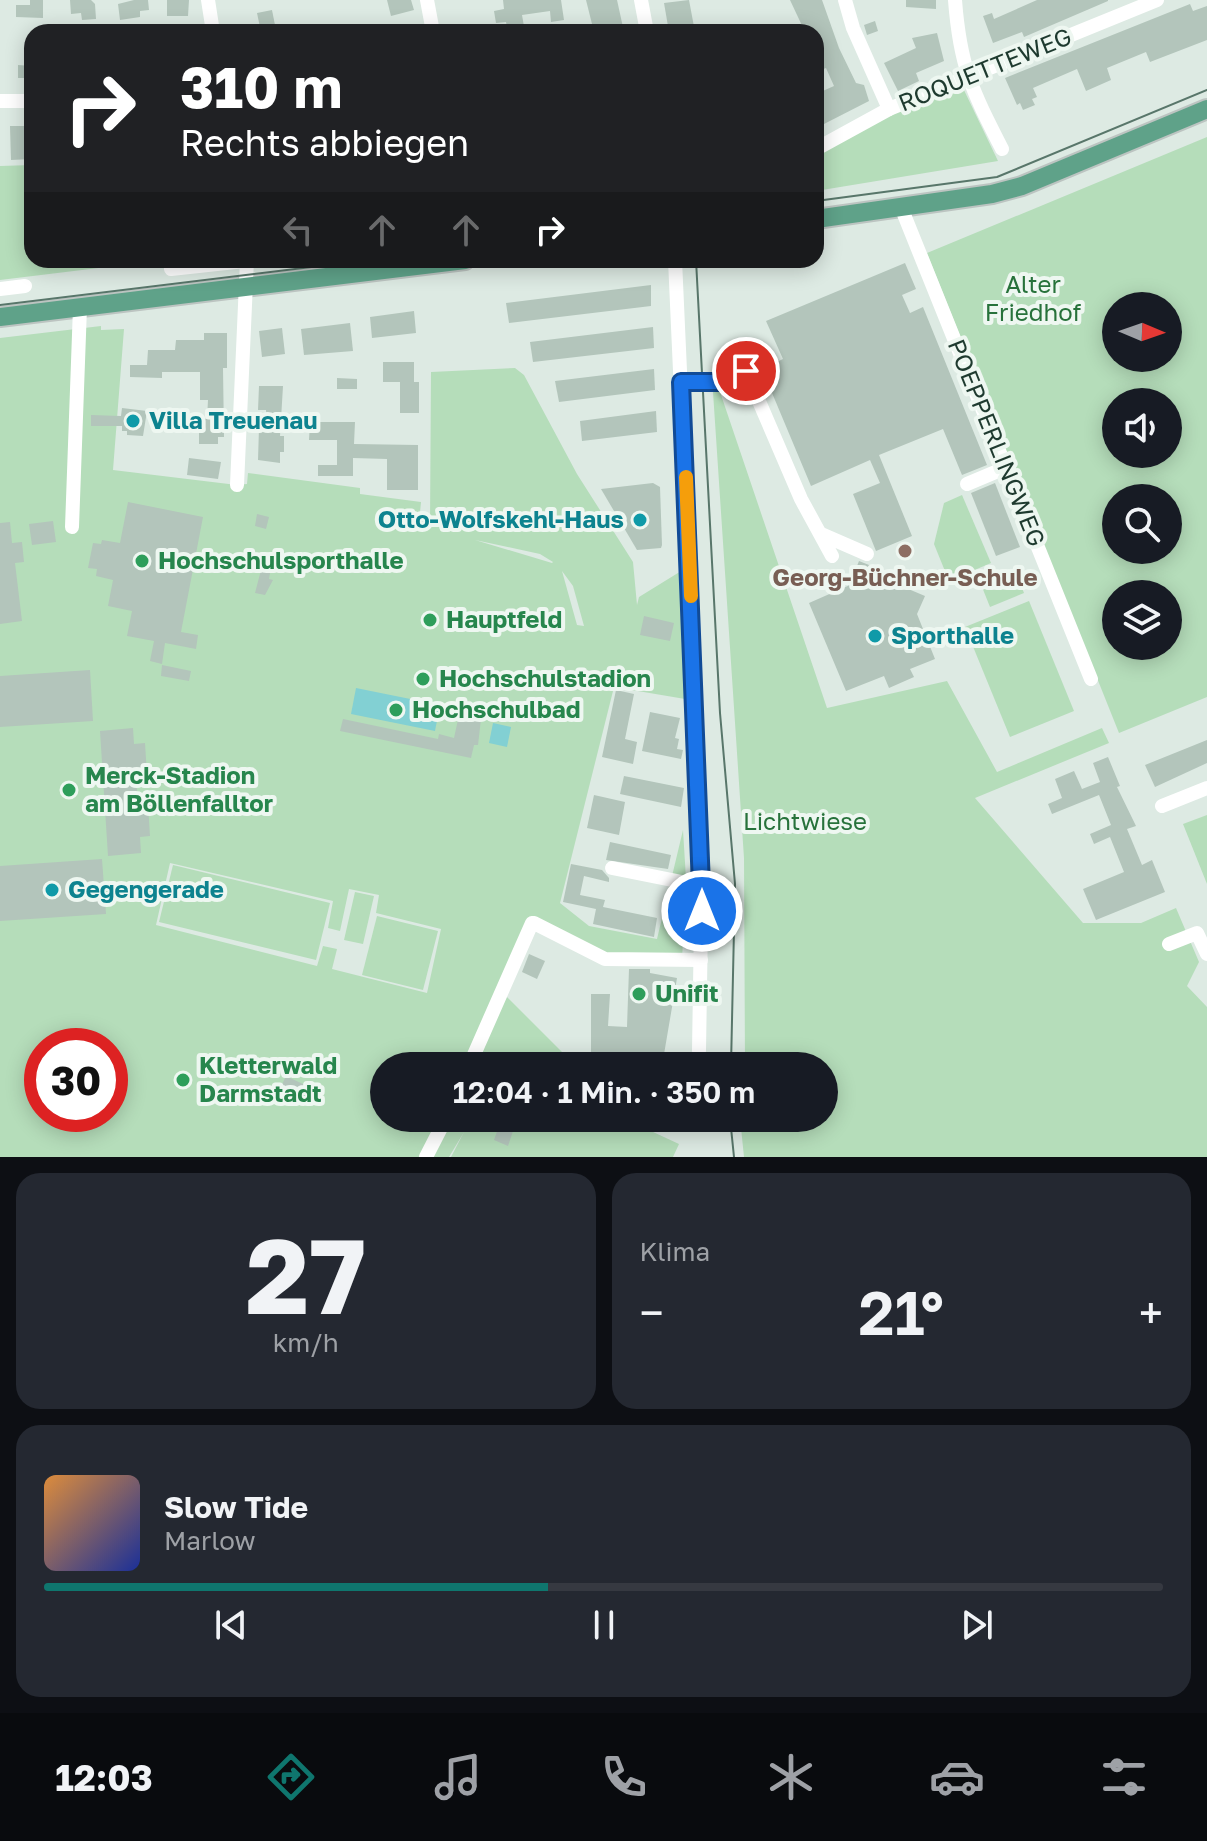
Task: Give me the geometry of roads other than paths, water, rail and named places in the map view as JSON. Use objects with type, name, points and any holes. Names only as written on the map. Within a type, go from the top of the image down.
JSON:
[{"type":"main road","points":[[824,218],[1022,186],[1207,109]]},
{"type":"main road","points":[[0,317],[400,268]]},
{"type":"street","points":[[208,0],[212,24]]},
{"type":"street","points":[[427,0],[432,24]]},
{"type":"street","points":[[641,0],[646,24]]},
{"type":"street","points":[[845,0],[853,28],[889,109]]},
{"type":"street","points":[[955,0],[958,47],[966,78],[1002,149]]},
{"type":"street","name":"ROQUETTEWEG","points":[[824,145],[889,109],[1157,0]]},
{"type":"street","points":[[0,101],[24,101]]},
{"type":"street","name":"POEPPERLINGWEG","points":[[901,207],[1002,470],[1091,679]]},
{"type":"street","points":[[171,269],[179,268]]},
{"type":"street","points":[[237,485],[247,268]]},
{"type":"street","points":[[675,268],[702,886],[699,1051]]},
{"type":"street","points":[[0,289],[25,286]]},
{"type":"street","points":[[72,527],[80,307]]},
{"type":"street","points":[[681,382],[720,382],[746,371],[801,499],[832,556]]},
{"type":"street","points":[[967,484],[1002,470]]},
{"type":"street","points":[[820,534],[867,554]]},
{"type":"street","points":[[1162,806],[1207,788]]},
{"type":"street","points":[[612,868],[702,886]]},
{"type":"street","points":[[475,1052],[533,923],[605,959],[701,960]]},
{"type":"street","points":[[1169,944],[1197,933],[1206,954]]},
{"type":"street","points":[[426,1157],[439,1132]]},
{"type":"water","name":"Hochschulbad","points":[[356,688],[440,705],[435,731],[351,714]]},
{"type":"water","points":[[493,723],[511,727],[507,747],[489,743]]},
{"type":"tram line","points":[[824,200],[997,177],[1207,90]]},
{"type":"tram line","points":[[0,305],[303,268]]},
{"type":"tram line","points":[[696,268],[720,713],[735,884],[731,1052]]},
{"type":"tram line","points":[[731,1132],[734,1157]]},
{"type":"place","name":"Villa Treuenau","points":[[133,421]]},
{"type":"place","name":"Otto-Wolfskehl-Haus","points":[[640,520]]},
{"type":"place","name":"Georg-Büchner-Schule","points":[[905,551]]},
{"type":"place","name":"Hochschulsporthalle","points":[[142,561]]},
{"type":"place","name":"Hauptfeld","points":[[430,620]]},
{"type":"place","name":"Sporthalle","points":[[875,636]]},
{"type":"place","name":"Hochschulstadion","points":[[423,679]]},
{"type":"place","name":"Hochschulbad","points":[[396,710]]},
{"type":"place","name":"Merck-Stadion am Böllenfalltor","points":[[69,790]]},
{"type":"place","name":"Gegengerade","points":[[52,890]]},
{"type":"place","name":"Unifit","points":[[639,994]]},
{"type":"place","name":"Kletterwald Darmstadt","points":[[183,1080]]},
{"type":"park label","name":"Alter Friedhof","points":[[1033,299]]},
{"type":"park label","name":"Lichtwiese","points":[[805,822]]}]
